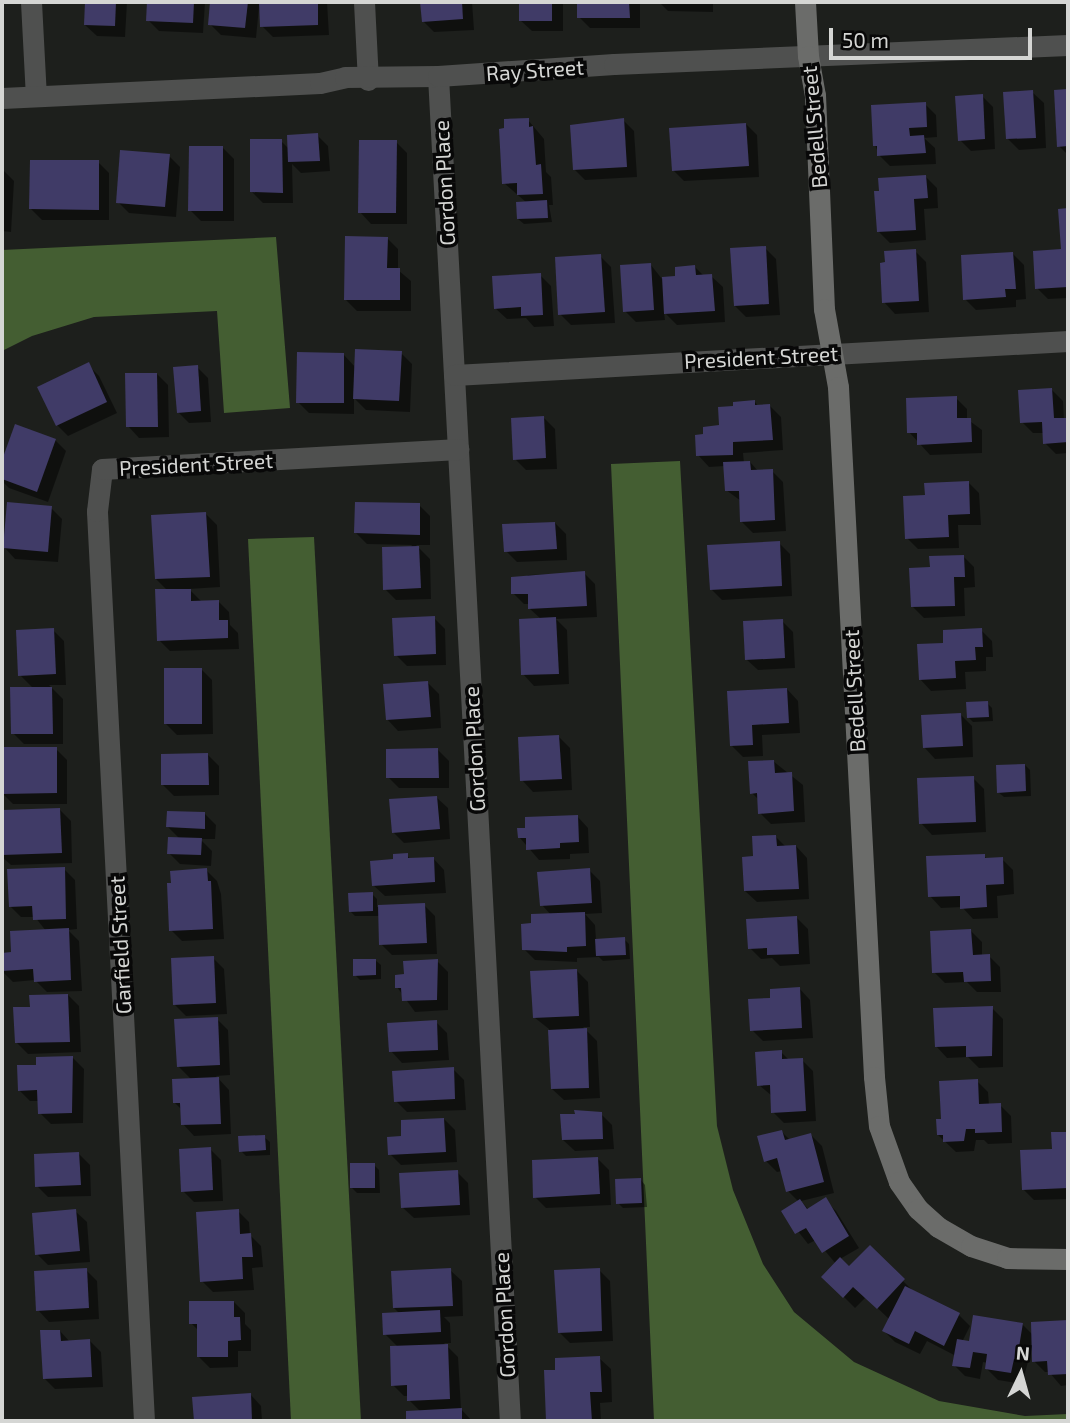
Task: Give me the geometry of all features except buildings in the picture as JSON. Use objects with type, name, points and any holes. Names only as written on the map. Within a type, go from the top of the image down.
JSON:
[{"type":"street","points":[[31,2],[36,96]]},
{"type":"street","points":[[364,2],[368,79]]},
{"type":"street","name":"Bedell Street","points":[[805,2],[808,56],[816,95],[824,309],[838,387],[874,1077],[879,1126],[899,1182],[918,1209],[938,1227],[971,1246],[1007,1258],[1068,1259]]},
{"type":"street","name":"Ray Street","points":[[2,98],[320,82],[345,78],[438,76],[1068,45]]},
{"type":"street","name":"Gordon Place","points":[[438,76],[510,1421]]},
{"type":"street","name":"President Street","points":[[454,374],[1068,341]]},
{"type":"street","name":"President Street","points":[[102,469],[458,449]]},
{"type":"street","name":"Garfield Street","points":[[102,469],[97,511],[144,1421]]},
{"type":"shaded area","points":[[276,237],[290,408],[224,413],[217,311],[94,317],[32,336],[2,351],[2,250]]},
{"type":"shaded area","points":[[680,461],[717,1126],[733,1190],[763,1264],[794,1312],[854,1362],[939,1401],[1025,1416],[1068,1414],[1068,1421],[654,1421],[611,464]]},
{"type":"shaded area","points":[[314,537],[361,1421],[291,1421],[248,539]]}]
